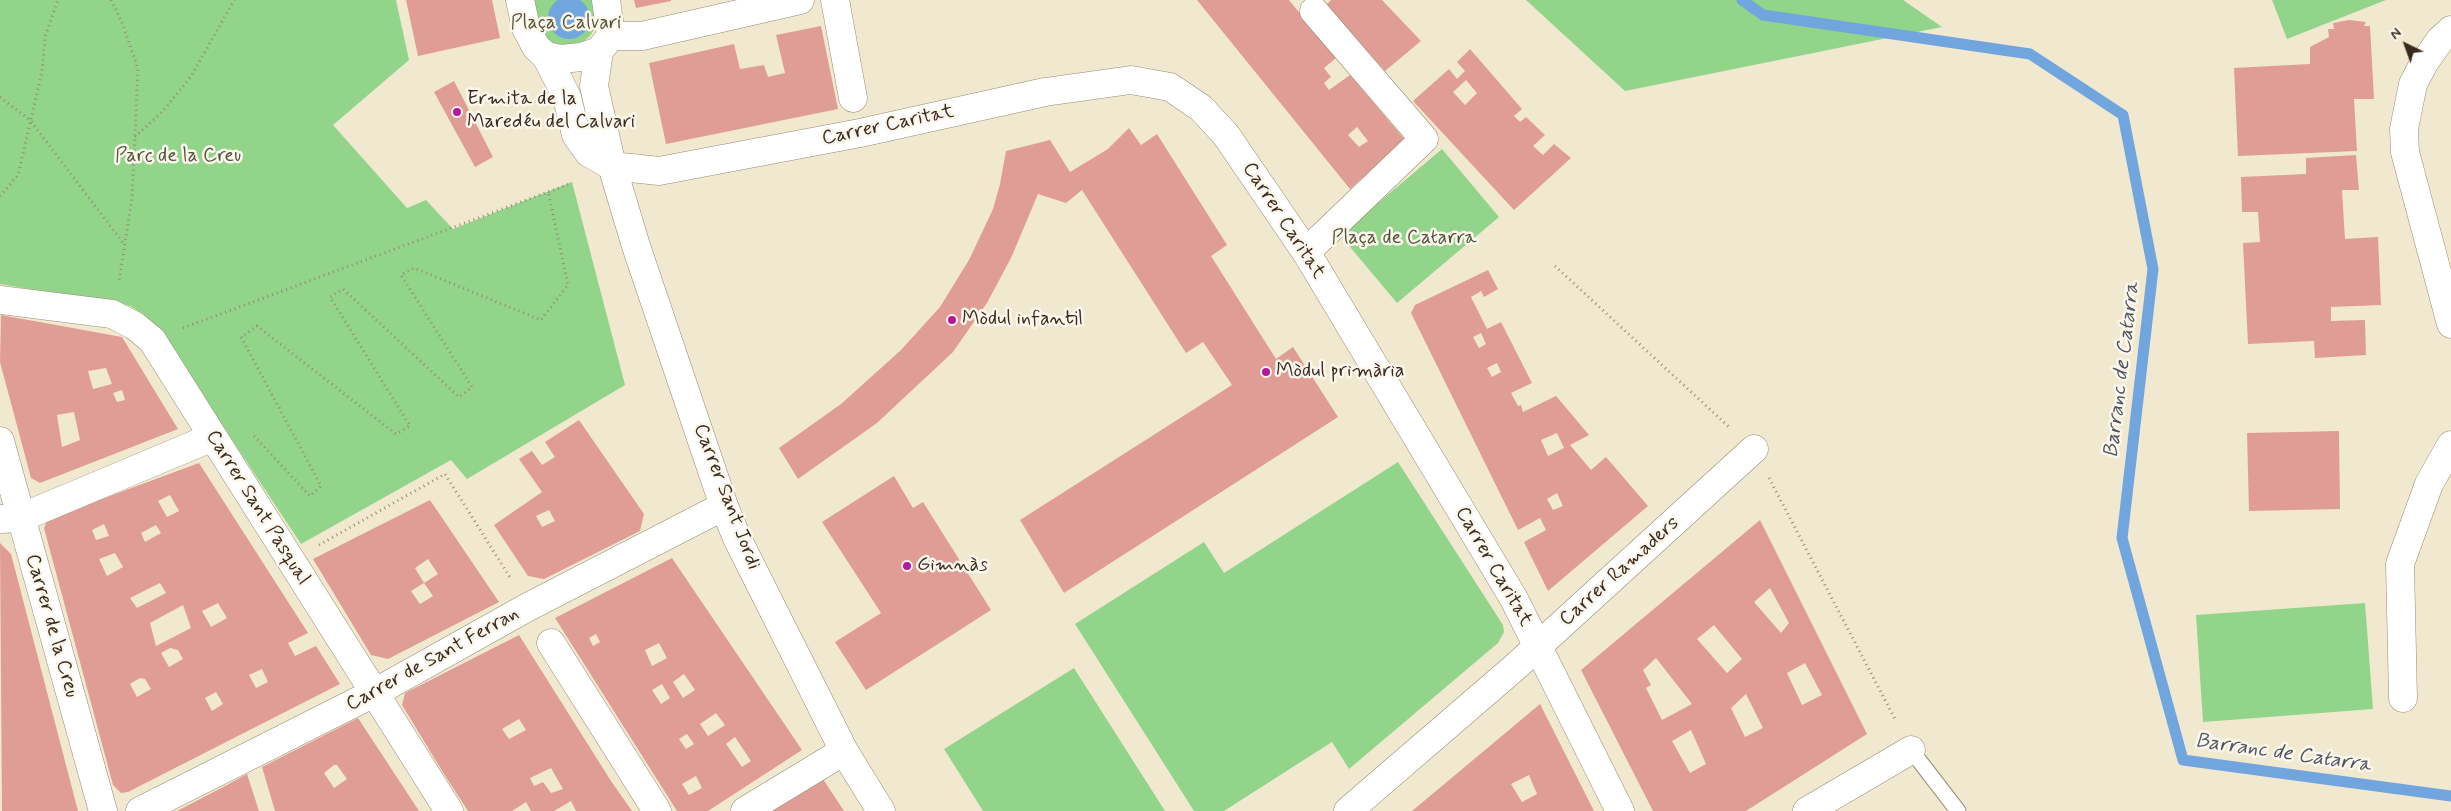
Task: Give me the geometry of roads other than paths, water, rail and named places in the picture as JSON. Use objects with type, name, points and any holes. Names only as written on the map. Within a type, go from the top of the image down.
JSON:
[{"type":"street","points":[[520,0],[526,28],[536,47],[546,56],[568,97],[576,135],[589,153],[612,166]]},
{"type":"street","points":[[605,43],[606,0]]},
{"type":"street","points":[[546,56],[561,60],[571,58],[605,43],[800,0]]},
{"type":"street","points":[[835,0],[853,98]]},
{"type":"street","points":[[1306,252],[1424,139],[1314,11]]},
{"type":"street","points":[[2451,30],[2424,63],[2414,84],[2404,129],[2405,152],[2451,324]]},
{"type":"street","name":"Carrer Sant Jordi","points":[[605,43],[594,86],[612,166],[636,246],[724,506],[738,538],[844,751],[881,811]]},
{"type":"street","name":"Carrer Caritat","points":[[612,166],[659,171],[860,133],[1045,92],[1131,80],[1170,87],[1201,108],[1226,135],[1306,252],[1514,599],[1620,811]]},
{"type":"street","name":"Carrer Caritat","points":[[636,246],[636,212],[640,195],[655,178],[676,168]]},
{"type":"street","name":"Carrer Sant Pasqual","points":[[0,300],[112,314],[135,326],[152,340],[290,561],[376,692],[450,811]]},
{"type":"street","points":[[10,518],[212,437]]},
{"type":"street","name":"Carrer de la Creu","points":[[0,441],[10,518],[103,811]]},
{"type":"street","points":[[2403,698],[2400,564],[2429,484],[2451,445]]},
{"type":"street","name":"Carrer Ramaders","points":[[1348,811],[1537,647],[1754,449]]},
{"type":"street","name":"Carrer de Sant Ferran","points":[[140,811],[376,692],[528,607],[724,506]]},
{"type":"street","points":[[551,643],[657,811]]},
{"type":"street","points":[[1825,807],[1911,750]]},
{"type":"street","points":[[745,811],[844,751]]},
{"type":"lane","points":[[1911,750],[1958,811]]},
{"type":"water","points":[[569,-3],[584,3],[590,18],[584,33],[569,39],[554,33],[548,18],[554,3]]},
{"type":"waterway","name":"Barranc de Catarra","points":[[1742,0],[1763,15],[2030,54],[2123,115],[2153,269],[2122,538],[2183,760],[2451,796]]},
{"type":"place","name":"Ermita de la Maredéu del Calvari","points":[[457,112]]},
{"type":"place","name":"Mòdul infantil","points":[[952,320]]},
{"type":"place","name":"Mòdul primària","points":[[1266,372]]},
{"type":"place","name":"Gimnàs","points":[[907,566]]},
{"type":"park label","name":"Plaça Calvari","points":[[566,24]]},
{"type":"park label","name":"Parc de la Creu","points":[[178,157]]},
{"type":"park label","name":"Plaça de Catarra","points":[[1404,239]]}]
